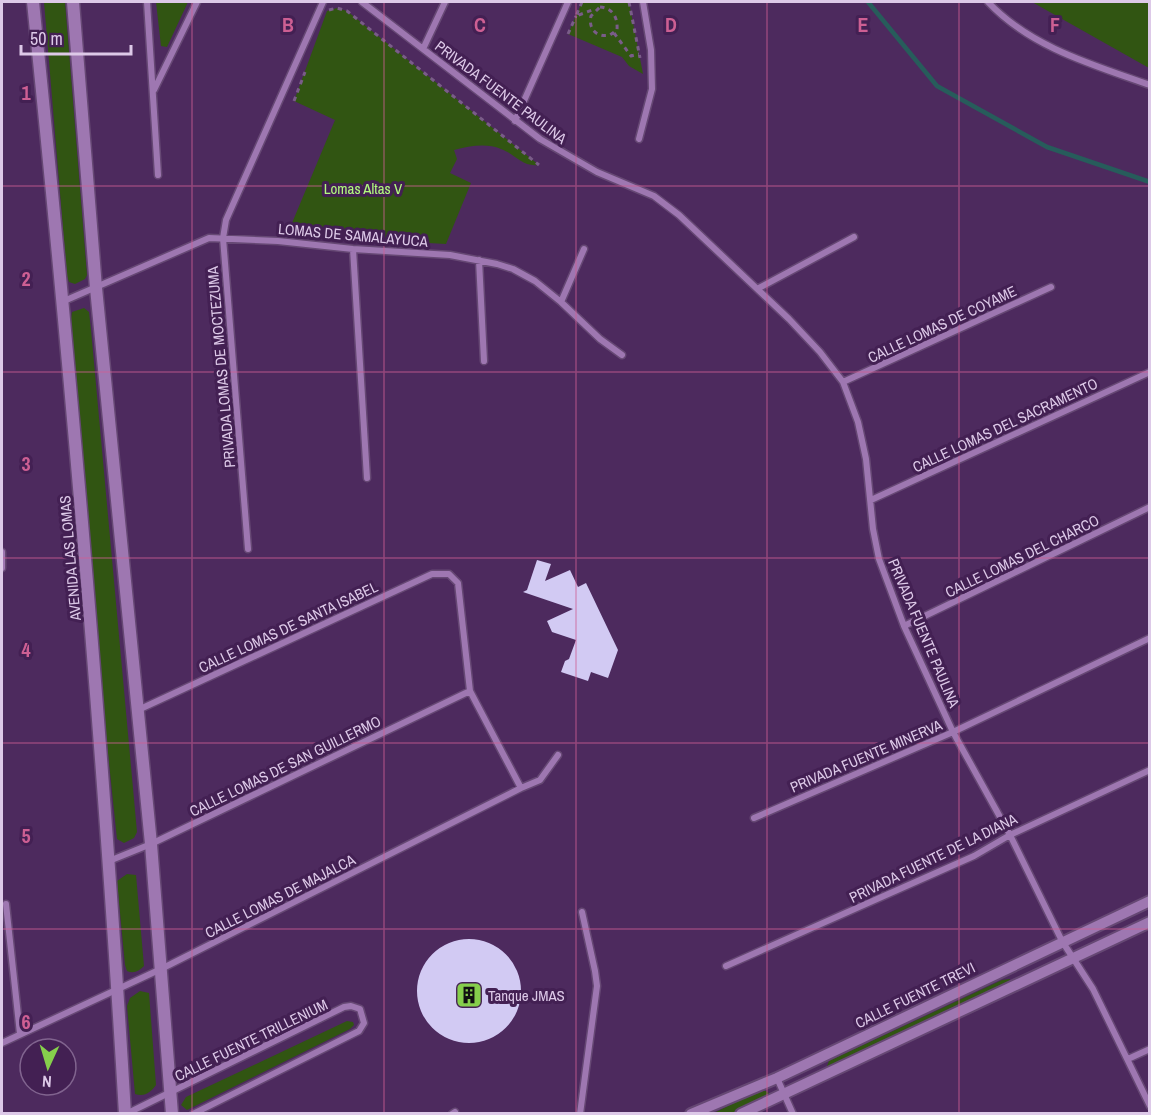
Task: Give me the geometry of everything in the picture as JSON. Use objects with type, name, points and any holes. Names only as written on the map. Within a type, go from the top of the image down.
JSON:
[{"type":"main road","name":"AVENIDA LAS LOMAS","points":[[33,2],[64,301],[109,861],[126,1113]]},
{"type":"main road","points":[[73,2],[96,288],[151,844],[172,1113]]},
{"type":"street","points":[[147,2],[158,175]]},
{"type":"street","points":[[154,91],[197,2]]},
{"type":"street","name":"PRIVADA LOMAS DE MOCTEZUMA","points":[[248,549],[223,237],[226,220],[323,2]]},
{"type":"street","name":"PRIVADA FUENTE PAULINA","points":[[362,2],[514,121],[567,156],[597,172],[654,196],[701,234],[759,288],[820,352],[843,382],[858,422],[866,459],[873,529],[879,559],[904,626],[952,732],[1010,835],[1062,941],[1093,989],[1149,1106]]},
{"type":"street","points":[[423,49],[445,2]]},
{"type":"street","points":[[514,121],[568,2]]},
{"type":"street","points":[[639,139],[652,89],[651,50],[643,2]]},
{"type":"street","points":[[988,2],[1001,16],[1028,35],[1092,65],[1149,85]]},
{"type":"street","name":"LOMAS DE SAMALAYUCA","points":[[64,301],[201,240],[223,237],[450,255],[479,260],[513,270],[535,282],[622,356]]},
{"type":"street","points":[[759,288],[854,237]]},
{"type":"street","points":[[353,249],[367,478]]},
{"type":"street","points":[[561,302],[584,249]]},
{"type":"street","points":[[479,260],[484,361]]},
{"type":"street","name":"CALLE LOMAS DE COYAME","points":[[843,382],[1051,287]]},
{"type":"street","name":"CALLE LOMAS DEL SACRAMENTO","points":[[871,500],[1149,372]]},
{"type":"street","name":"CALLE LOMAS DEL CHARCO","points":[[904,626],[1149,507]]},
{"type":"street","points":[[2,552],[2,568]]},
{"type":"street","name":"CALLE LOMAS DE SANTA ISABEL","points":[[138,710],[432,574],[449,574],[458,583],[470,691]]},
{"type":"street","name":"PRIVADA FUENTE MINERVA","points":[[754,818],[952,732],[1149,638]]},
{"type":"street","points":[[470,691],[521,788]]},
{"type":"street","name":"CALLE LOMAS DE SAN GUILLERMO","points":[[109,861],[151,844],[470,691]]},
{"type":"street","name":"CALLE LOMAS DE MAJALCA","points":[[2,1043],[161,969],[540,780],[558,755]]},
{"type":"street","name":"PRIVADA FUENTE DE LA DIANA","points":[[726,966],[974,856],[1010,835],[1149,770]]},
{"type":"street","name":"CALLE FUENTE TREVI","points":[[691,1113],[777,1078],[1149,901]]},
{"type":"street","points":[[6,904],[20,1034]]},
{"type":"street","points":[[579,1113],[597,986],[582,912]]},
{"type":"street","points":[[741,1113],[1149,922]]},
{"type":"street","name":"CALLE FUENTE TRILLENIUM","points":[[126,1113],[170,1094],[344,1007],[351,1006],[360,1009],[364,1023],[359,1031],[193,1113]]},
{"type":"street","points":[[1128,1059],[1149,1049]]},
{"type":"street","points":[[777,1078],[793,1113]]},
{"type":"path","points":[[568,34],[582,2]]},
{"type":"path","points":[[629,2],[641,64]]},
{"type":"path","points":[[327,11],[337,8],[347,11],[539,165]]},
{"type":"path","points":[[576,16],[597,8],[605,8],[615,15],[617,24],[614,33]]},
{"type":"path","points":[[597,8],[591,16],[592,29],[606,36],[614,33]]},
{"type":"path","points":[[614,33],[631,56],[639,54]]},
{"type":"path","points":[[294,101],[306,67]]},
{"type":"green space","points":[[44,2],[65,2],[87,275],[85,279],[75,284],[69,282],[67,276]]},
{"type":"green space","points":[[156,2],[188,2],[167,47],[161,46]]},
{"type":"green space","points":[[582,2],[629,2],[643,74],[629,66],[622,57],[568,34]]},
{"type":"green space","points":[[1032,2],[1149,2],[1149,68]]},
{"type":"green space","name":"Lomas Altas V","points":[[337,8],[347,11],[539,165],[528,164],[506,151],[490,146],[472,146],[454,150],[457,159],[450,173],[471,183],[446,244],[287,235],[335,120],[294,101],[327,11]]},
{"type":"green space","points":[[84,308],[89,312],[91,330],[137,832],[134,838],[124,843],[117,839],[105,725],[71,319],[72,312]]},
{"type":"green space","points":[[127,874],[136,875],[144,966],[134,972],[127,971],[125,965],[117,881]]},
{"type":"green space","points":[[1010,979],[1010,986],[832,1068],[827,1066],[829,1061],[1002,980]]},
{"type":"green space","points":[[140,991],[149,993],[156,1085],[150,1092],[142,1095],[135,1094],[127,1006],[130,998]]},
{"type":"green space","points":[[347,1021],[353,1022],[354,1025],[350,1029],[187,1110],[181,1105],[186,1097]]},
{"type":"green space","points":[[758,1091],[766,1091],[771,1095],[733,1113],[712,1114]]},
{"type":"building","points":[[537,560],[551,564],[545,581],[570,570],[578,587],[586,583],[618,650],[608,678],[591,672],[588,681],[561,672],[576,640],[552,632],[547,621],[573,609],[523,592],[527,590]]},
{"type":"building","name":"Tanque JMAS","points":[[469,939],[489,943],[506,954],[517,971],[521,991],[517,1011],[506,1028],[489,1039],[469,1043],[449,1039],[432,1028],[421,1011],[417,991],[421,971],[432,954],[449,943]]},
{"type":"waterway","points":[[868,2],[937,86],[1047,147],[1150,182]]},
{"type":"place","name":"Tanque JMAS","points":[[469,995]]}]
